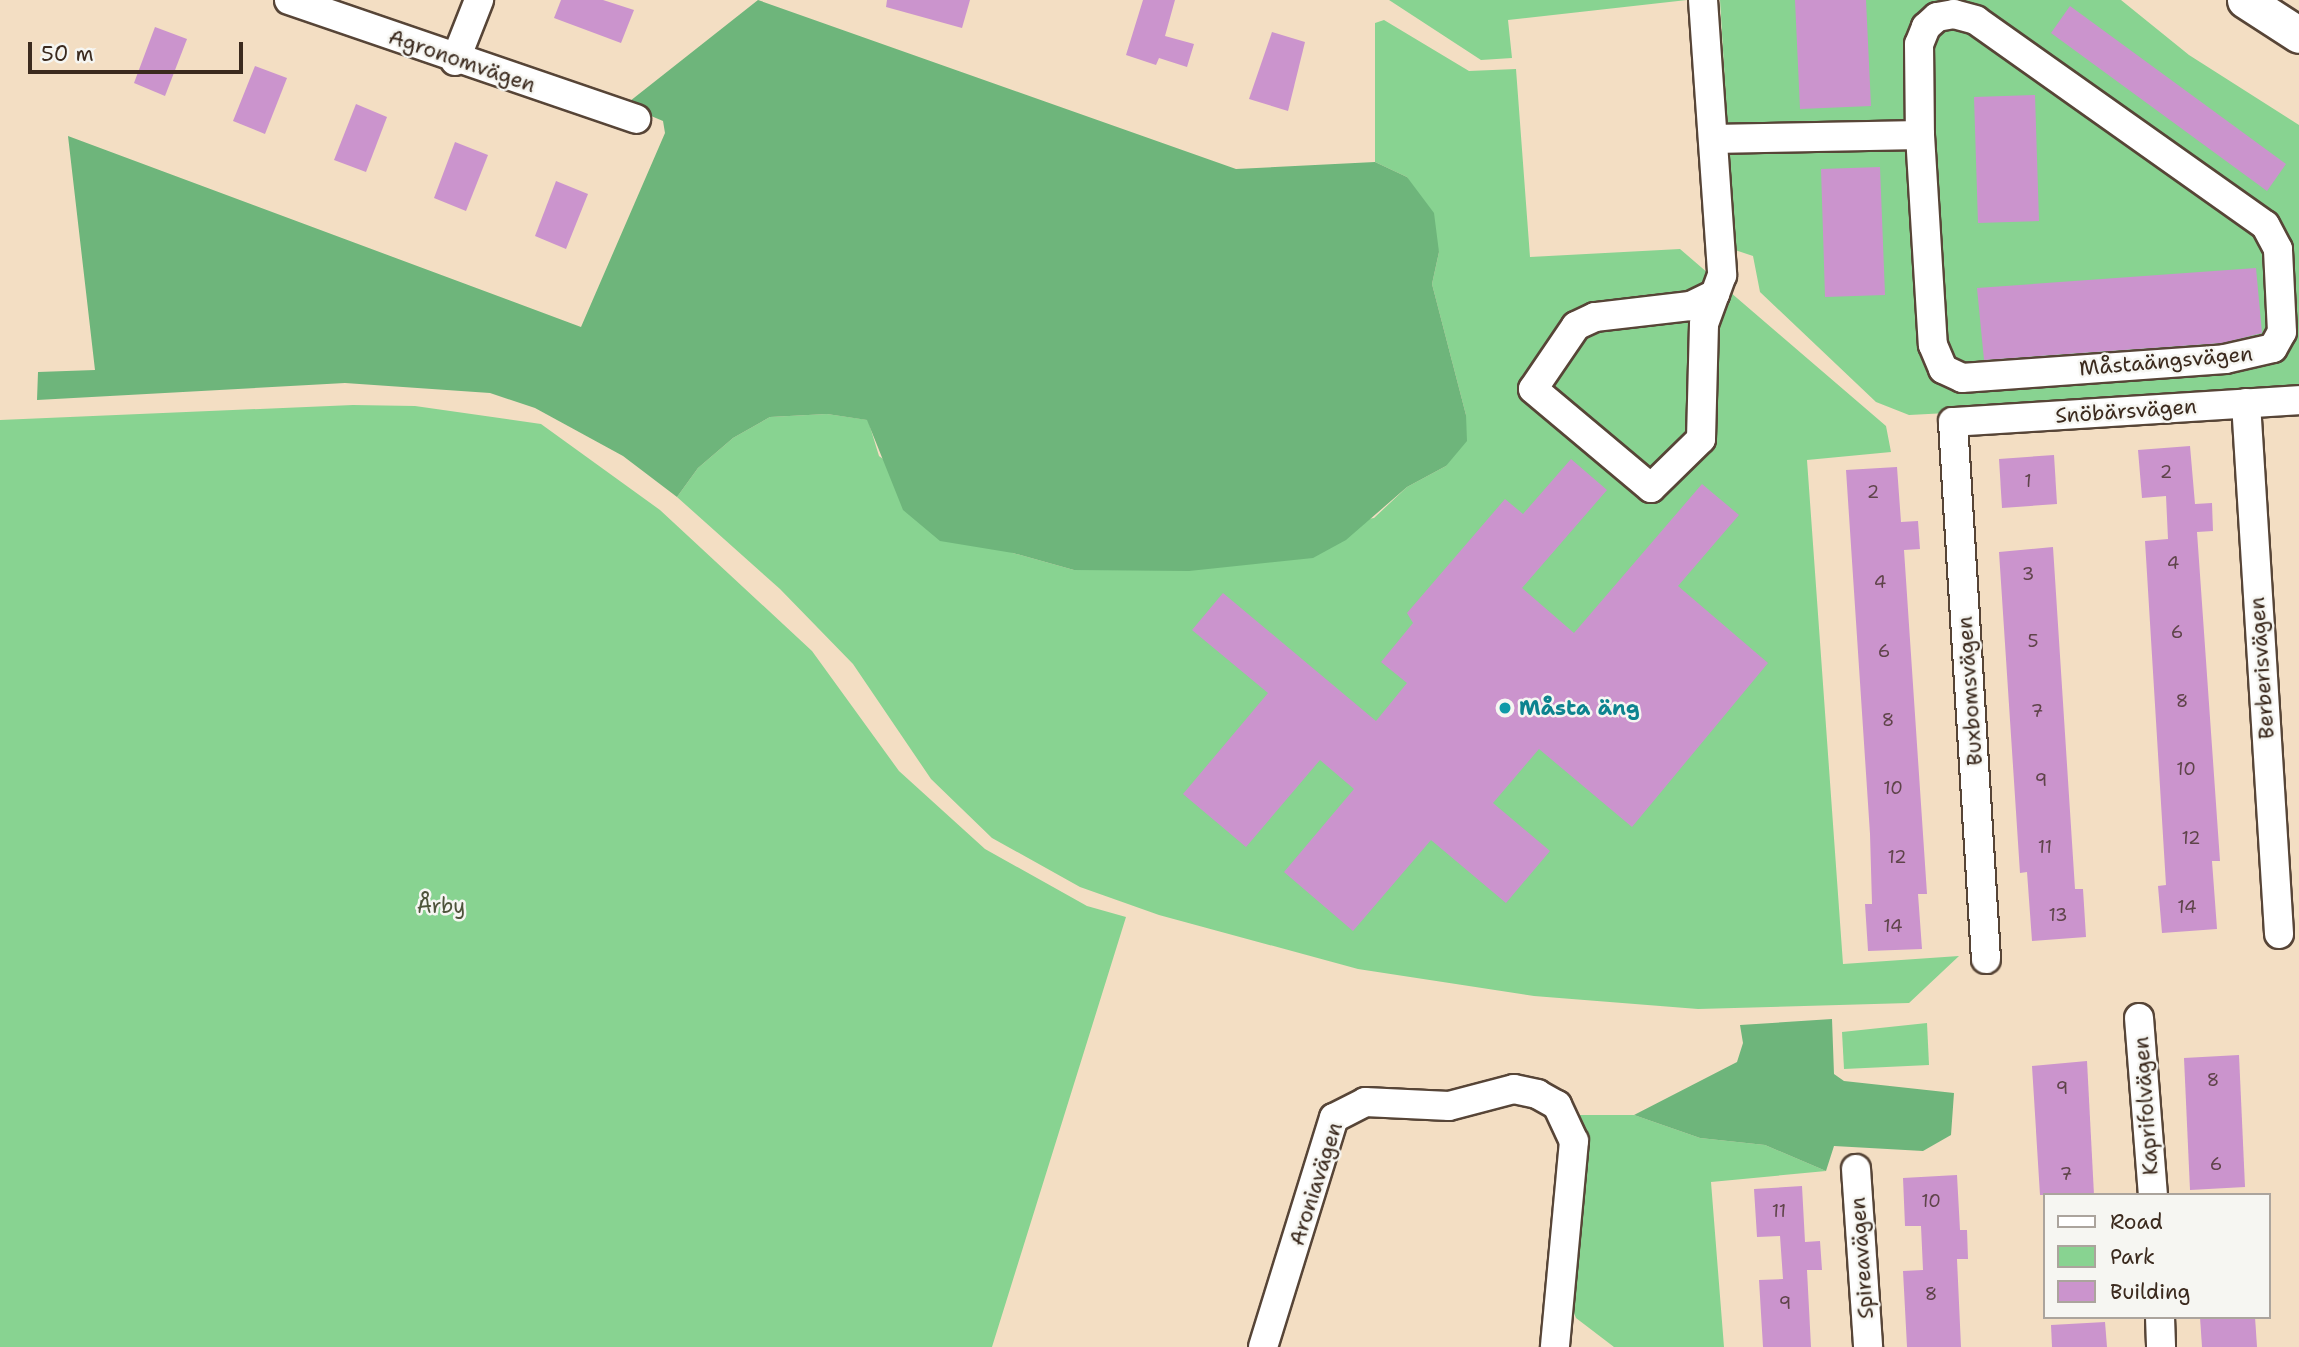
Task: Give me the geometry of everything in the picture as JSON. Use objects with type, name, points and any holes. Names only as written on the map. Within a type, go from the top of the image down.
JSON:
[{"type":"main road","points":[[2245,0],[2299,35]]},
{"type":"street","name":"Agronomvägen","points":[[289,0],[455,61],[636,120]]},
{"type":"street","points":[[455,61],[479,0]]},
{"type":"street","points":[[1703,0],[1722,275],[1704,324],[1701,439],[1651,488],[1532,389],[1576,326],[1595,317],[1690,306],[1715,294]]},
{"type":"street","name":"Måstaängsvägen","points":[[1954,13],[1976,20],[2265,225],[2278,249],[2282,332],[2273,348],[2225,359],[1962,378],[1943,369],[1933,345],[1920,135],[1919,44],[1926,27],[1937,17],[1954,13]]},
{"type":"street","points":[[1713,139],[1920,135]]},
{"type":"street","name":"Snöbärsvägen","points":[[1953,422],[2299,400]]},
{"type":"street","name":"Berberisvägen","points":[[2246,403],[2279,934]]},
{"type":"street","name":"Buxbomsvägen","points":[[1953,422],[1986,959]]},
{"type":"street","name":"Kaprifolvägen","points":[[2139,1018],[2153,1193]]},
{"type":"street","name":"Aroniavägen","points":[[1263,1347],[1334,1118],[1365,1102],[1449,1106],[1514,1089],[1537,1094],[1557,1105],[1574,1141],[1555,1347]]},
{"type":"street","name":"Spireavägen","points":[[1856,1169],[1868,1347]]},
{"type":"street","points":[[2160,1319],[2161,1347]]},
{"type":"green space","points":[[758,0],[1236,169],[1375,162],[1407,177],[1434,213],[1439,252],[1432,284],[1466,415],[1467,441],[1446,466],[1407,487],[1346,540],[1313,558],[1189,571],[1074,570],[1013,553],[940,541],[903,510],[867,420],[827,414],[770,417],[733,438],[698,468],[677,497],[623,456],[535,408],[490,393],[345,383],[37,400],[38,372],[95,370],[68,136],[581,327],[665,133],[663,121],[625,105]]},
{"type":"green space","points":[[1389,0],[1687,0],[1508,20],[1512,58],[1481,60]]},
{"type":"green space","points":[[1720,0],[2121,0],[2189,55],[2299,125],[2299,395],[1909,415],[1876,402],[1760,292],[1753,256],[1735,250]]},
{"type":"green space","points":[[1384,20],[1469,71],[1516,69],[1530,257],[1680,249],[1886,426],[1891,452],[1807,460],[1843,964],[1959,956],[1909,1003],[1698,1009],[1534,996],[1358,969],[1159,915],[1080,887],[992,838],[931,779],[853,664],[780,589],[677,497],[698,468],[733,438],[770,417],[827,414],[868,420],[879,456],[1013,553],[1074,570],[1374,518],[1407,487],[1446,466],[1466,415],[1432,284],[1439,252],[1407,177],[1375,162],[1375,23]]},
{"type":"green space","name":"Årby","points":[[353,405],[415,406],[541,424],[660,510],[812,651],[899,771],[985,849],[1087,906],[1126,917],[992,1347],[0,1347],[0,420]]},
{"type":"green space","points":[[1832,1019],[1834,1074],[1844,1081],[1954,1093],[1951,1135],[1923,1151],[1834,1146],[1826,1171],[1765,1145],[1700,1138],[1634,1115],[1737,1062],[1743,1043],[1740,1025]]},
{"type":"green space","points":[[1927,1023],[1929,1065],[1844,1069],[1842,1032]]},
{"type":"green space","points":[[1561,1115],[1634,1115],[1700,1138],[1765,1145],[1826,1171],[1711,1182],[1724,1347],[1614,1347],[1576,1318],[1561,1282]]},
{"type":"building","points":[[561,0],[603,0],[634,10],[621,43],[554,18]]},
{"type":"building","points":[[887,0],[970,0],[962,28],[886,7]]},
{"type":"building","points":[[1143,0],[1175,0],[1165,36],[1194,44],[1187,67],[1159,58],[1156,65],[1126,55]]},
{"type":"building","points":[[1795,0],[1866,0],[1871,106],[1800,109]]},
{"type":"building","points":[[2070,6],[2286,164],[2267,191],[2051,33]]},
{"type":"building","points":[[155,27],[187,39],[165,96],[134,83]]},
{"type":"building","points":[[1272,32],[1305,42],[1288,111],[1249,99]]},
{"type":"building","points":[[255,66],[287,78],[265,134],[233,121]]},
{"type":"building","points":[[2035,95],[2039,221],[1978,223],[1974,97]]},
{"type":"building","points":[[356,104],[387,117],[366,172],[334,160]]},
{"type":"building","points":[[455,142],[488,155],[466,211],[434,198]]},
{"type":"building","points":[[1880,167],[1885,295],[1825,297],[1821,169]]},
{"type":"building","points":[[556,181],[588,194],[566,249],[535,236]]},
{"type":"building","points":[[2256,268],[2262,333],[2223,343],[1984,360],[1977,288]]},
{"type":"building","points":[[2190,446],[2195,504],[2212,503],[2213,531],[2197,532],[2220,861],[2212,861],[2217,929],[2162,933],[2158,886],[2166,885],[2145,541],[2168,539],[2166,496],[2142,498],[2138,450]]},
{"type":"building","points":[[2054,455],[2057,504],[2002,508],[1999,459]]},
{"type":"building","name":"Måsta äng","points":[[1571,459],[1607,490],[1522,588],[1574,633],[1702,484],[1739,515],[1678,586],[1768,663],[1632,827],[1539,749],[1493,803],[1550,851],[1506,903],[1431,840],[1353,931],[1284,872],[1354,789],[1320,760],[1246,847],[1183,794],[1268,693],[1192,630],[1223,593],[1376,721],[1407,683],[1381,662],[1413,623],[1407,613],[1505,499],[1523,514]]},
{"type":"building","points":[[1897,467],[1901,522],[1918,521],[1920,549],[1904,550],[1927,894],[1918,894],[1922,949],[1868,951],[1865,904],[1872,904],[1870,834],[1846,470]]},
{"type":"building","points":[[2053,547],[2075,889],[2083,889],[2086,937],[2032,941],[2027,872],[2020,873],[1999,552]]},
{"type":"building","points":[[2239,1055],[2245,1187],[2190,1190],[2184,1058]]},
{"type":"building","points":[[2087,1061],[2094,1193],[2040,1195],[2032,1066]]},
{"type":"building","points":[[1957,1175],[1960,1230],[1967,1230],[1968,1259],[1957,1259],[1961,1347],[1907,1347],[1903,1271],[1923,1270],[1921,1226],[1905,1226],[1903,1178]]},
{"type":"building","points":[[1802,1186],[1805,1242],[1820,1241],[1822,1270],[1807,1270],[1811,1347],[1763,1347],[1759,1280],[1783,1279],[1780,1236],[1757,1237],[1754,1189]]},
{"type":"building","points":[[2200,1319],[2255,1319],[2257,1347],[2202,1347]]},
{"type":"building","points":[[2105,1322],[2107,1347],[2052,1347],[2051,1325]]},
{"type":"place","name":"Måsta äng","points":[[1505,708]]}]
